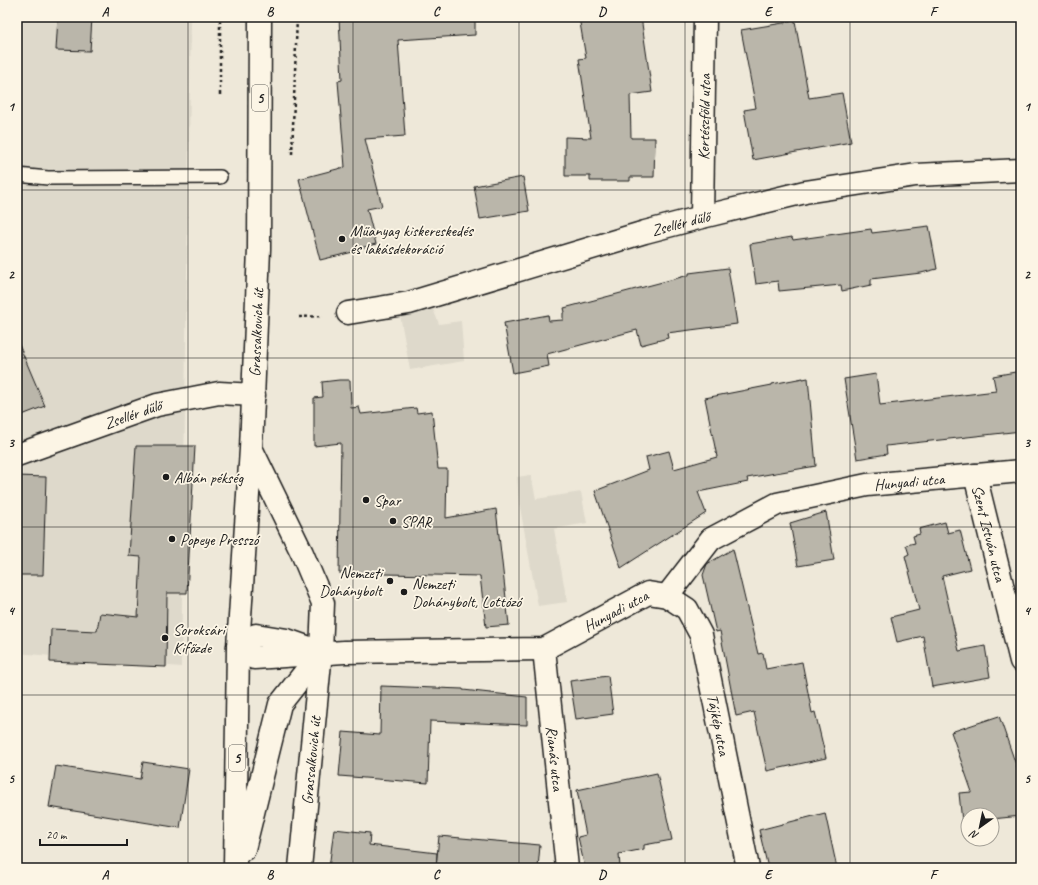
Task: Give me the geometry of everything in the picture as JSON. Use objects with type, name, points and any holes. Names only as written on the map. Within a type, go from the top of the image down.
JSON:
[{"type":"street","name":"Grassalkovich út","points":[[236,868],[238,647],[254,395],[259,249],[260,17]]},
{"type":"street","name":"Kertészföld utca","points":[[702,217],[705,17]]},
{"type":"street","name":"Zsellér dűlő","points":[[348,313],[409,303],[702,217],[806,192],[916,175],[1021,170]]},
{"type":"street","name":"Zsellér dűlő","points":[[17,455],[157,406],[219,393],[254,395]]},
{"type":"street","name":"Grassalkovich út","points":[[251,449],[302,553],[323,603],[321,652],[300,868]]},
{"type":"street","name":"Hunyadi utca","points":[[321,652],[544,649],[648,593],[666,596],[711,539],[777,504],[867,485],[1021,471]]},
{"type":"street","name":"Szent István utca","points":[[974,475],[1021,661]]},
{"type":"street","name":"Tájkép utca","points":[[666,596],[687,609],[701,635],[748,868]]},
{"type":"street","points":[[238,647],[254,658],[321,652]]},
{"type":"street","name":"Rianás utca","points":[[544,649],[567,868]]},
{"type":"street","points":[[240,868],[280,704],[321,652]]},
{"type":"lane","points":[[17,175],[48,178],[220,177]]},
{"type":"path","points":[[220,17],[220,95]]},
{"type":"path","points":[[292,154],[298,17]]},
{"type":"shaded area","points":[[17,17],[191,17],[181,667],[17,653]]},
{"type":"shaded area","points":[[433,309],[439,324],[461,321],[464,361],[410,370],[400,315]]},
{"type":"shaded area","points":[[531,475],[536,499],[581,492],[587,523],[554,529],[567,602],[538,606],[519,502],[517,477]]},
{"type":"building","points":[[58,17],[92,17],[90,51],[56,50]]},
{"type":"building","points":[[339,17],[475,17],[475,35],[398,40],[405,136],[365,139],[382,206],[367,209],[376,244],[352,250],[353,252],[320,260],[299,179],[345,167],[338,81],[342,80]]},
{"type":"building","points":[[579,17],[641,17],[652,92],[630,95],[631,138],[655,138],[654,177],[630,177],[630,181],[590,181],[590,176],[565,176],[565,137],[591,138],[579,59],[586,58]]},
{"type":"building","points":[[795,21],[809,98],[842,93],[851,142],[753,160],[744,110],[756,108],[741,30]]},
{"type":"building","points":[[523,177],[529,211],[480,219],[474,186]]},
{"type":"building","points":[[929,226],[937,269],[921,273],[871,279],[871,285],[842,291],[841,285],[779,291],[778,281],[756,284],[750,244],[792,237],[793,240],[871,229],[872,233]]},
{"type":"building","points":[[728,268],[737,324],[667,333],[668,338],[641,345],[637,330],[547,354],[549,366],[513,373],[504,323],[548,315],[549,321],[563,320],[563,313],[565,312],[564,308],[689,275],[689,273]]},
{"type":"building","points":[[17,340],[45,406],[17,417]]},
{"type":"building","points":[[1021,371],[1021,431],[886,446],[887,454],[857,459],[844,379],[876,374],[880,405],[996,391],[993,376]]},
{"type":"building","points":[[808,378],[816,466],[747,478],[748,482],[698,492],[706,513],[621,568],[595,491],[649,470],[646,457],[669,451],[674,469],[717,457],[705,398]]},
{"type":"building","points":[[350,380],[351,408],[359,407],[361,414],[416,408],[417,413],[432,411],[438,469],[447,469],[446,518],[496,509],[509,625],[486,627],[480,576],[339,573],[341,443],[314,446],[314,398],[323,397],[322,382]]},
{"type":"building","points":[[136,446],[195,446],[187,593],[167,593],[166,667],[50,662],[51,629],[97,631],[100,613],[138,617],[141,557],[129,556]]},
{"type":"building","points":[[17,476],[46,477],[43,575],[17,575]]},
{"type":"building","points":[[826,512],[834,560],[798,566],[790,523]]},
{"type":"building","points":[[945,522],[948,533],[960,530],[970,569],[942,576],[959,651],[985,646],[990,677],[932,687],[923,636],[897,642],[891,617],[919,610],[905,556],[909,554],[906,545],[915,543],[913,536],[920,534],[919,529]]},
{"type":"building","points":[[733,549],[758,654],[763,653],[766,669],[802,662],[812,713],[815,712],[826,758],[767,771],[754,712],[736,716],[720,631],[716,632],[703,575],[707,564]]},
{"type":"building","points":[[608,676],[613,714],[576,719],[570,681]]},
{"type":"building","points":[[381,686],[463,689],[527,697],[527,725],[430,721],[428,783],[339,776],[343,732],[380,735]]},
{"type":"building","points":[[999,716],[1021,779],[1021,816],[1000,818],[1000,807],[960,807],[959,793],[972,792],[951,732]]},
{"type":"building","points":[[143,762],[189,769],[180,828],[49,807],[56,766],[140,779]]},
{"type":"building","points":[[657,773],[672,840],[644,845],[644,849],[619,854],[620,868],[585,868],[578,837],[586,835],[577,790]]},
{"type":"building","points":[[825,813],[837,868],[768,868],[759,830]]},
{"type":"building","points":[[334,829],[370,833],[369,845],[437,853],[436,868],[329,868]]},
{"type":"building","points":[[439,836],[540,845],[538,868],[436,868]]},
{"type":"place","name":"Műanyag kiskereskedés és lakásdekoráció","points":[[342,239]]},
{"type":"place","name":"Albán pékség","points":[[166,477]]},
{"type":"place","name":"Spar","points":[[366,500]]},
{"type":"place","name":"SPAR","points":[[393,521]]},
{"type":"place","name":"Popeye Presszó","points":[[172,539]]},
{"type":"place","name":"Nemzeti Dohánybolt","points":[[390,581]]},
{"type":"place","name":"Nemzeti Dohánybolt, Lottózó","points":[[404,592]]},
{"type":"place","name":"Soroksári Kifőzde","points":[[165,638]]}]
